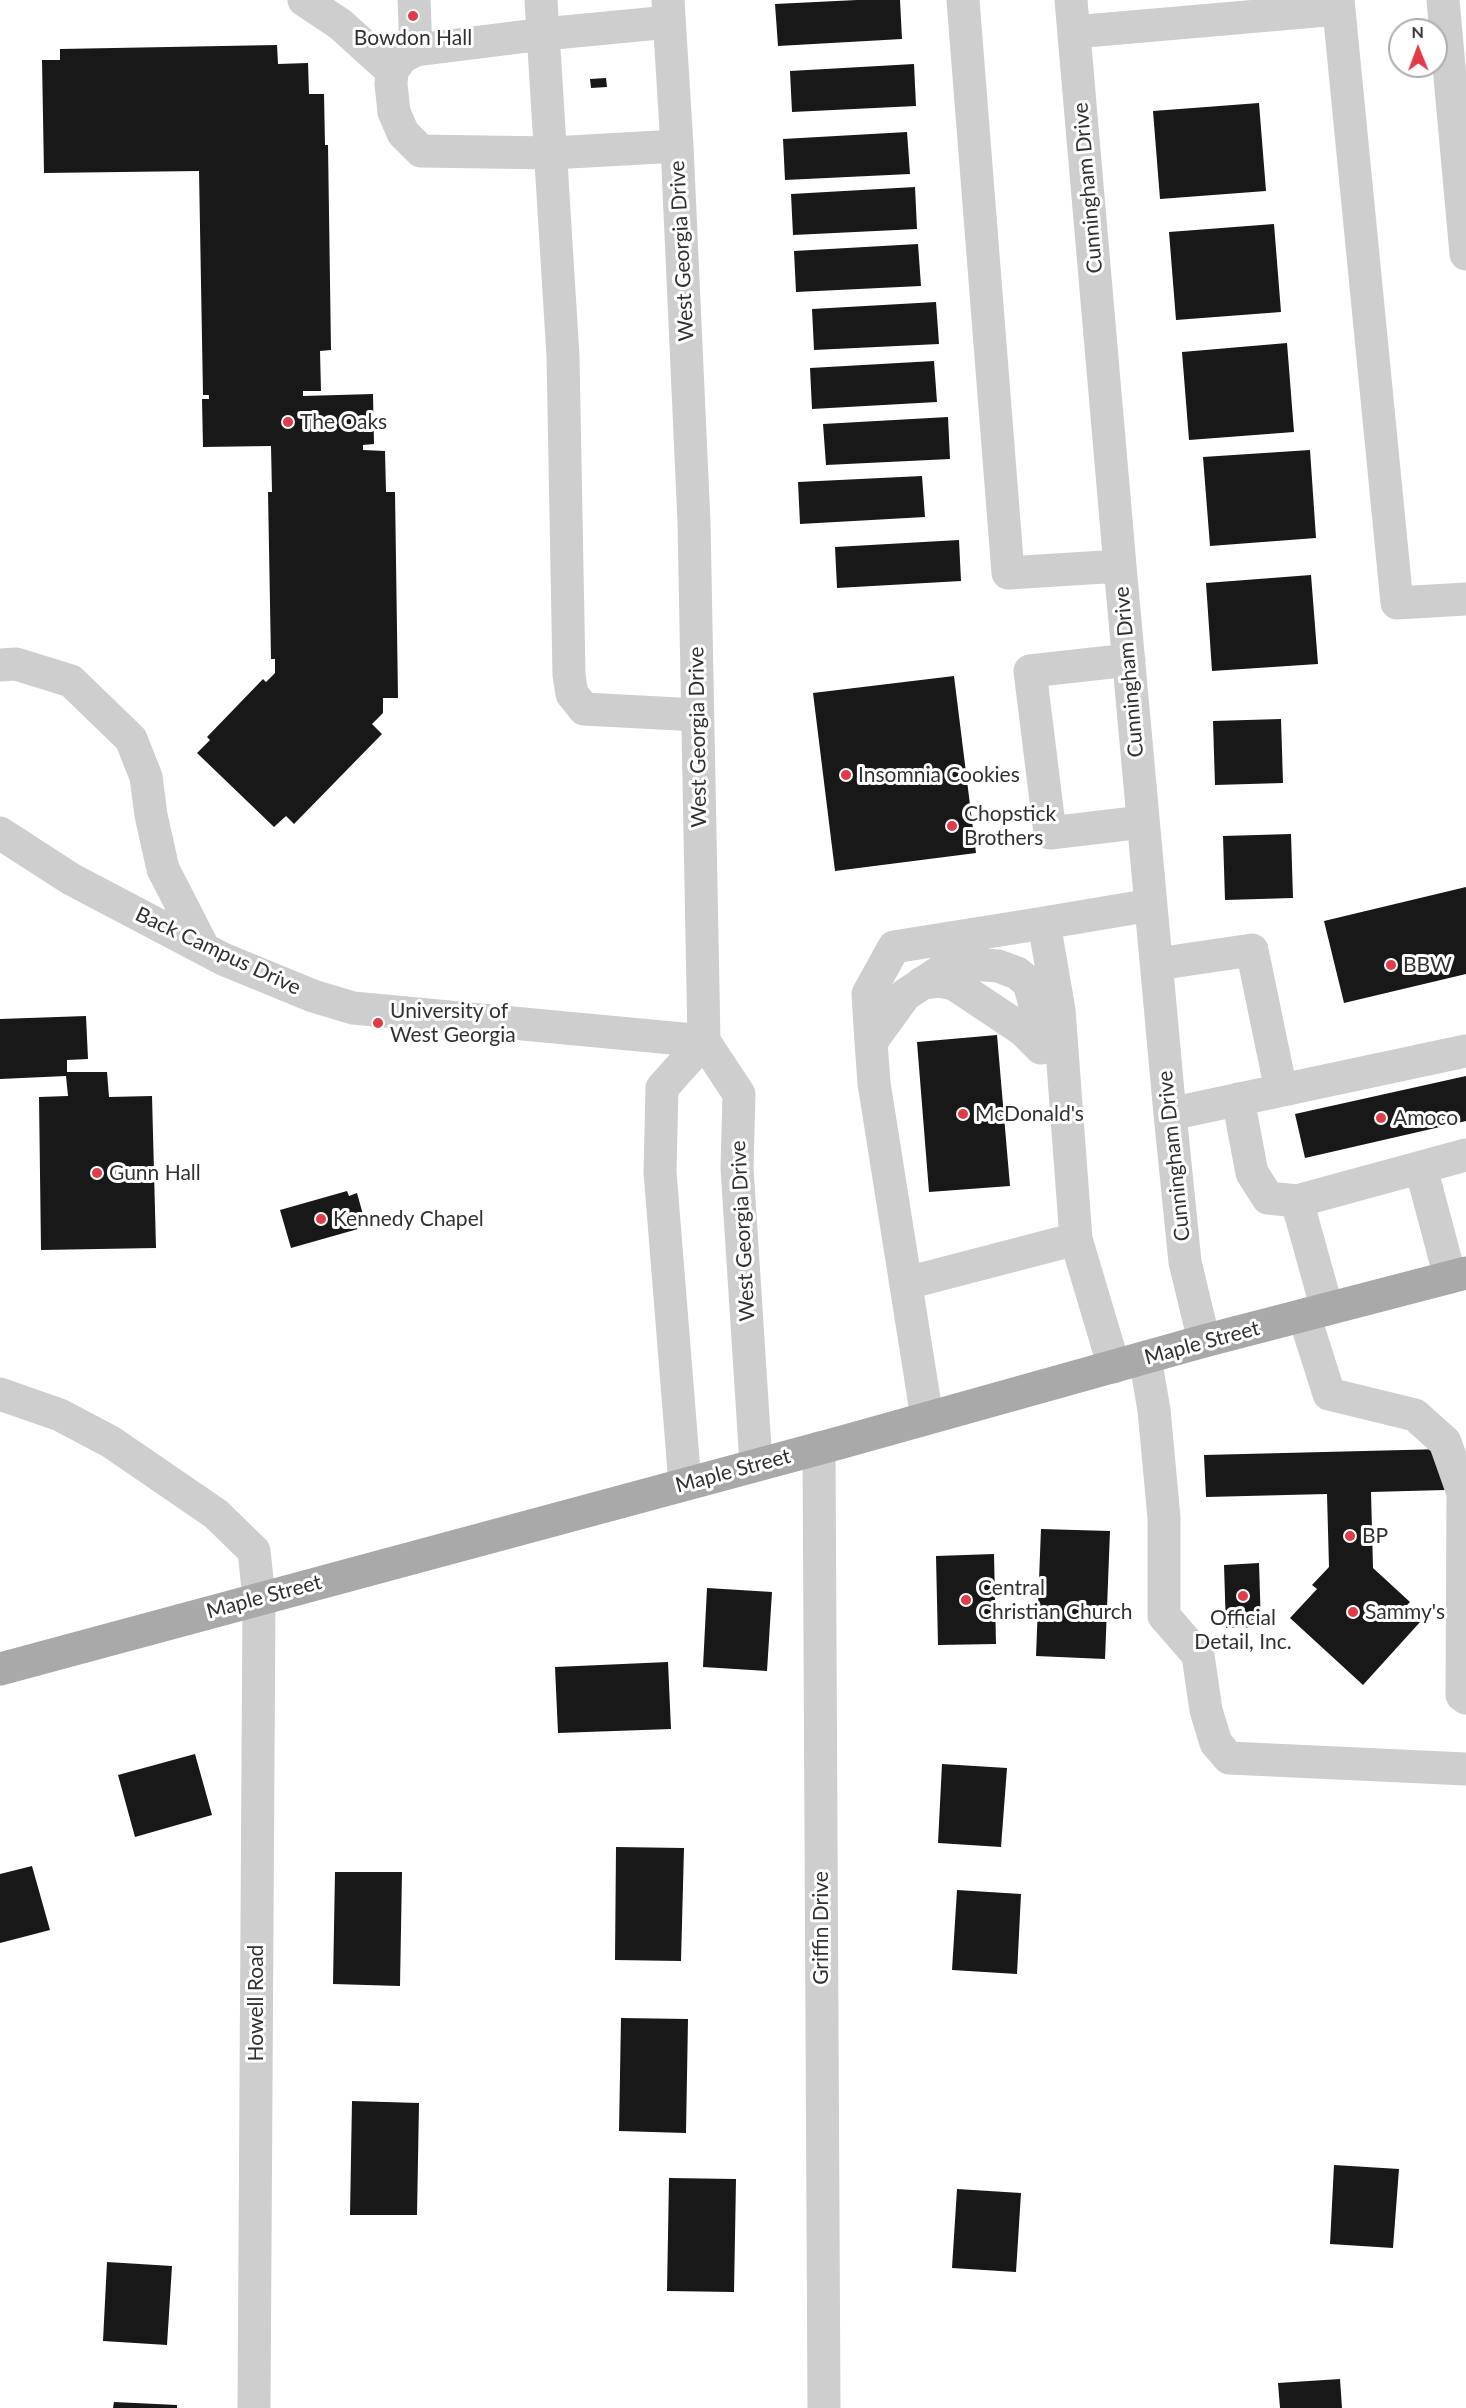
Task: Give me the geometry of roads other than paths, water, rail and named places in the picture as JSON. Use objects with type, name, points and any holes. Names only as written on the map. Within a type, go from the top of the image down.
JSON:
[{"type":"main road","name":"Maple Street","points":[[0,1669],[819,1448],[1204,1341],[1458,1275]]},
{"type":"street","points":[[304,0],[404,61],[669,11]]},
{"type":"street","points":[[414,0],[404,61],[391,84],[394,112],[403,133],[421,151],[552,153],[677,146]]},
{"type":"street","points":[[541,0],[563,356],[569,675],[572,694],[584,709],[697,715]]},
{"type":"street","points":[[963,0],[1008,573],[1120,566]]},
{"type":"street","points":[[1443,0],[1466,254]]},
{"type":"street","points":[[1073,16],[1338,4],[1397,603],[1466,599]]},
{"type":"street","name":"West Georgia Drive","points":[[669,11],[694,522],[704,1041],[739,1094],[736,1168],[756,1464]]},
{"type":"street","name":"Cunningham Drive","points":[[1073,16],[1170,1114],[1185,1262],[1204,1341]]},
{"type":"street","points":[[1129,660],[1030,671],[1050,833],[1143,822]]},
{"type":"street","points":[[0,665],[16,664],[71,681],[131,739],[146,777],[151,815],[164,869],[204,949]]},
{"type":"street","name":"Back Campus Drive","points":[[0,833],[71,879],[204,949],[313,996],[353,1008],[704,1041]]},
{"type":"street","points":[[927,1418],[874,1083],[868,994],[894,947],[1151,905]]},
{"type":"street","points":[[1044,923],[1059,1010],[1076,1239],[1114,1367]]},
{"type":"street","points":[[1156,964],[1252,950],[1281,1090]]},
{"type":"street","points":[[871,1042],[904,995],[921,982],[941,971],[972,964],[998,966],[1017,973],[1029,983],[1041,1048],[1065,1111]]},
{"type":"street","points":[[921,982],[939,981],[954,984],[1023,1030],[1041,1048]]},
{"type":"street","points":[[685,1484],[660,1172],[662,1088],[704,1041]]},
{"type":"street","points":[[1170,1114],[1466,1051]]},
{"type":"street","points":[[1238,1099],[1252,1173],[1268,1198],[1297,1201],[1466,1155]]},
{"type":"street","points":[[1421,1168],[1458,1275]]},
{"type":"street","points":[[1297,1201],[1329,1394],[1415,1415],[1445,1442],[1465,1492],[1462,1695],[1466,1698]]},
{"type":"street","points":[[907,1282],[1076,1239]]},
{"type":"street","points":[[1145,1358],[1154,1410],[1164,1518],[1164,1616],[1198,1655],[1206,1710],[1216,1743],[1229,1758],[1466,1769]]},
{"type":"street","name":"Howell Road","points":[[0,1394],[60,1415],[111,1442],[216,1514],[254,1551],[259,1598],[254,2408]]},
{"type":"street","name":"Griffin Drive","points":[[819,1448],[824,2408]]},
{"type":"place","name":"Bowdon Hall","points":[[413,16]]},
{"type":"place","name":"The Oaks","points":[[288,422]]},
{"type":"place","name":"Insomnia Cookies","points":[[846,775]]},
{"type":"place","name":"Chopstick Brothers","points":[[952,826]]},
{"type":"place","name":"BBW","points":[[1391,965]]},
{"type":"place","name":"University of West Georgia","points":[[378,1023]]},
{"type":"place","name":"McDonald's","points":[[963,1114]]},
{"type":"place","name":"Amoco","points":[[1381,1118]]},
{"type":"place","name":"Gunn Hall","points":[[97,1173]]},
{"type":"place","name":"Kennedy Chapel","points":[[321,1219]]},
{"type":"place","name":"BP","points":[[1350,1536]]},
{"type":"place","name":"Official Detail, Inc.","points":[[1243,1596]]},
{"type":"place","name":"Central Christian Church","points":[[966,1600]]},
{"type":"place","name":"Sammy's","points":[[1353,1612]]}]
